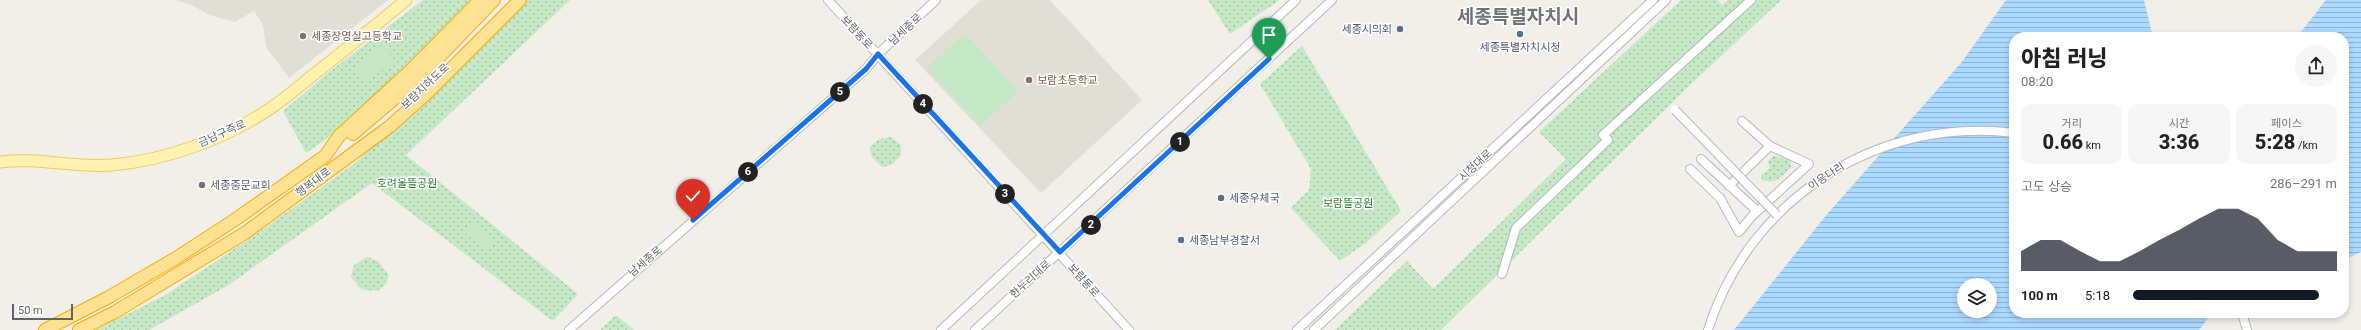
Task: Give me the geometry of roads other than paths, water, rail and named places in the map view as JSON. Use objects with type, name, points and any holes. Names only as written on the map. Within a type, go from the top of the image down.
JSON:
[{"type":"highway","name":"행복대로","points":[[45,330],[109,297],[176,258],[236,219],[325,156],[339,136],[410,71],[480,0]]},
{"type":"highway","name":"보람지하도로","points":[[325,156],[421,76],[494,0]]},
{"type":"highway","name":"보람지하도로","points":[[334,166],[430,83],[509,0]]},
{"type":"highway","name":"행복대로","points":[[79,330],[115,312],[245,233],[389,127],[426,94],[520,0]]},
{"type":"main road","name":"금남구즉로","points":[[0,162],[14,160],[110,165],[165,155],[202,142],[236,128],[271,108],[406,0]]},
{"type":"street","name":"보람동로","points":[[828,0],[1060,252],[1129,330]]},
{"type":"street","name":"남세종로","points":[[569,330],[866,69],[878,54],[936,0]]},
{"type":"street","points":[[941,330],[1296,0]]},
{"type":"street","name":"한누리대로","points":[[975,330],[1332,0]]},
{"type":"street","name":"시청대로","points":[[1297,330],[1653,0]]},
{"type":"street","name":"시청대로","points":[[1314,330],[1666,0]]},
{"type":"street","points":[[1502,274],[1516,228],[1608,140],[1604,135],[1751,0]]},
{"type":"street","points":[[1675,110],[1777,214]]},
{"type":"street","points":[[1690,169],[1720,198],[1739,232],[1757,211],[1809,164],[1770,146],[1742,121]]},
{"type":"street","name":"이응다리","points":[[1708,330],[1721,296],[1734,271],[1754,241],[1777,214],[1801,192],[1828,173],[1857,158],[1888,145],[1919,137],[1952,132],[1984,130],[2009,132]]},
{"type":"street","points":[[1729,186],[1770,146]]},
{"type":"street","points":[[1701,159],[1757,211]]},
{"type":"street","points":[[1703,180],[1713,170]]},
{"type":"street","points":[[2244,318],[2248,330]]},
{"type":"water","points":[[2006,0],[2144,0],[2152,32],[2009,32],[2009,318],[2208,318],[2199,330],[1734,330],[1828,213],[1961,63]]},
{"type":"water","points":[[2326,0],[2361,0],[2361,252],[2349,258],[2349,32],[2301,32]]},
{"type":"place","name":"세종시의회","points":[[1400,29]]},
{"type":"place","name":"세종특별자치시청","points":[[1520,34]]},
{"type":"place","name":"세종장영실고등학교","points":[[303,36]]},
{"type":"place","name":"보람초등학교","points":[[1029,80]]},
{"type":"place","name":"세종중문교회","points":[[202,185]]},
{"type":"place","name":"세종우체국","points":[[1221,198]]},
{"type":"place","name":"세종남부경찰서","points":[[1181,240]]},
{"type":"district","name":"세종특별자치시","points":[[1518,16]]},
{"type":"park label","name":"호려울뜰공원","points":[[407,183]]},
{"type":"park label","name":"보람뜰공원","points":[[1348,203]]}]
